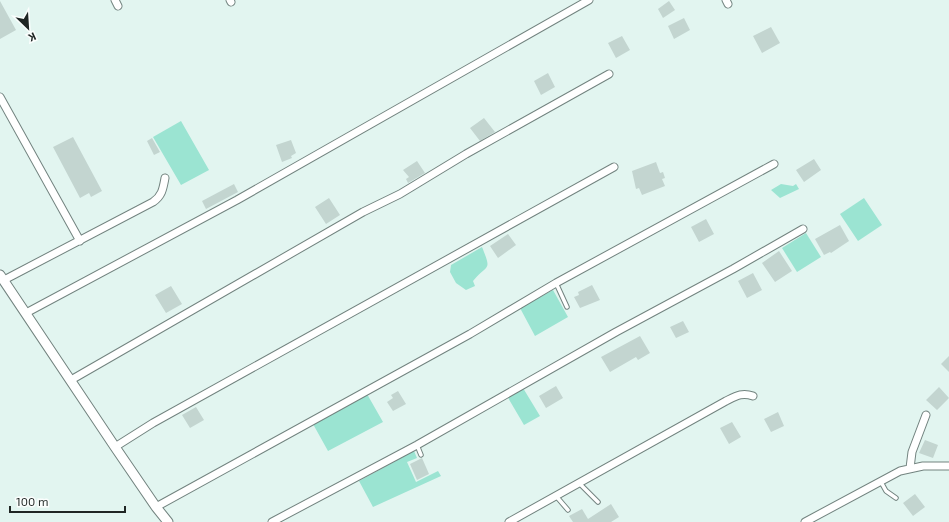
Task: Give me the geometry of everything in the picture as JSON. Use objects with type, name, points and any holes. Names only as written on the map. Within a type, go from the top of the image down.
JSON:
[{"type":"street","points":[[26,313],[258,188],[589,0]]},
{"type":"street","points":[[71,380],[363,212],[400,194],[466,154],[609,74]]},
{"type":"street","points":[[0,97],[80,240]]},
{"type":"street","points":[[156,507],[470,334],[556,283],[774,164]]},
{"type":"street","points":[[115,447],[154,423],[614,167]]},
{"type":"street","points":[[165,178],[162,192],[158,198],[80,240],[2,278],[115,447],[168,522]]},
{"type":"street","points":[[272,522],[417,445],[616,332],[733,269],[803,229]]},
{"type":"street","points":[[513,521],[726,401],[746,393],[753,396]]},
{"type":"street","points":[[910,468],[912,452],[926,415]]},
{"type":"street","points":[[805,522],[900,471],[910,468],[949,466]]},
{"type":"lane","points":[[556,283],[567,307]]},
{"type":"lane","points":[[417,445],[421,455]]},
{"type":"lane","points":[[881,482],[886,491],[896,498]]},
{"type":"lane","points":[[579,483],[598,502]]},
{"type":"lane","points":[[556,496],[568,510]]},
{"type":"green space","points":[[181,121],[209,170],[181,185],[153,137]]},
{"type":"green space","points":[[781,184],[793,186],[796,184],[799,189],[780,198],[771,190]]},
{"type":"green space","points":[[864,198],[882,225],[858,241],[840,214]]},
{"type":"green space","points":[[806,233],[821,257],[797,272],[782,248]]},
{"type":"green space","points":[[482,247],[488,264],[487,267],[473,281],[475,286],[466,290],[456,283],[450,272],[451,265]]},
{"type":"green space","points":[[553,290],[568,317],[535,336],[520,308]]},
{"type":"green space","points":[[523,388],[540,416],[524,425],[507,396]]},
{"type":"green space","points":[[367,394],[383,422],[328,451],[313,424]]},
{"type":"green space","points":[[414,451],[417,458],[407,462],[416,482],[438,471],[441,476],[373,507],[359,481]]},
{"type":"building","points":[[0,1],[16,30],[0,39]]},
{"type":"building","points":[[669,1],[675,10],[663,18],[658,9]]},
{"type":"building","points":[[684,18],[690,30],[674,39],[668,26]]},
{"type":"building","points":[[771,27],[780,43],[762,53],[753,36]]},
{"type":"building","points":[[622,36],[630,50],[616,58],[608,43]]},
{"type":"building","points":[[548,73],[555,87],[541,95],[534,81]]},
{"type":"building","points":[[484,118],[495,132],[480,141],[470,128]]},
{"type":"building","points":[[73,137],[102,191],[91,197],[89,193],[80,198],[53,147]]},
{"type":"building","points":[[152,138],[160,152],[154,155],[147,141]]},
{"type":"building","points":[[291,140],[296,153],[291,156],[292,158],[282,162],[276,145]]},
{"type":"building","points":[[814,159],[821,170],[804,182],[796,170]]},
{"type":"building","points":[[417,161],[425,173],[408,183],[406,179],[409,177],[403,170]]},
{"type":"building","points":[[656,162],[660,173],[663,172],[665,178],[662,179],[665,186],[642,195],[639,188],[636,189],[632,171]]},
{"type":"building","points":[[234,184],[238,192],[206,209],[202,201]]},
{"type":"building","points":[[329,198],[340,215],[326,224],[315,207]]},
{"type":"building","points":[[706,219],[714,234],[699,242],[691,227]]},
{"type":"building","points":[[840,225],[849,241],[831,253],[830,252],[824,255],[815,239]]},
{"type":"building","points":[[508,234],[516,245],[498,258],[490,246]]},
{"type":"building","points":[[779,251],[792,271],[775,282],[762,263]]},
{"type":"building","points":[[753,273],[762,290],[747,298],[738,281]]},
{"type":"building","points":[[592,285],[600,300],[580,308],[574,297],[579,295],[578,292]]},
{"type":"building","points":[[171,286],[182,304],[166,313],[155,295]]},
{"type":"building","points":[[683,321],[689,332],[676,338],[670,327]]},
{"type":"building","points":[[640,336],[650,353],[638,360],[636,357],[610,372],[601,357]]},
{"type":"building","points":[[949,356],[949,372],[941,364]]},
{"type":"building","points":[[556,386],[563,398],[546,408],[539,396]]},
{"type":"building","points":[[939,387],[949,398],[937,410],[926,400]]},
{"type":"building","points":[[398,391],[406,404],[393,411],[387,402],[393,398],[391,395]]},
{"type":"building","points":[[196,407],[204,420],[190,428],[182,415]]},
{"type":"building","points":[[778,412],[784,426],[771,432],[764,419]]},
{"type":"building","points":[[732,422],[741,437],[729,444],[720,428]]},
{"type":"building","points":[[925,440],[938,445],[933,458],[919,453]]},
{"type":"building","points":[[422,458],[429,474],[417,480],[410,464]]},
{"type":"building","points":[[915,494],[925,507],[913,516],[903,503]]},
{"type":"building","points":[[611,504],[619,517],[611,522],[573,522],[569,516],[582,509],[588,519]]}]
